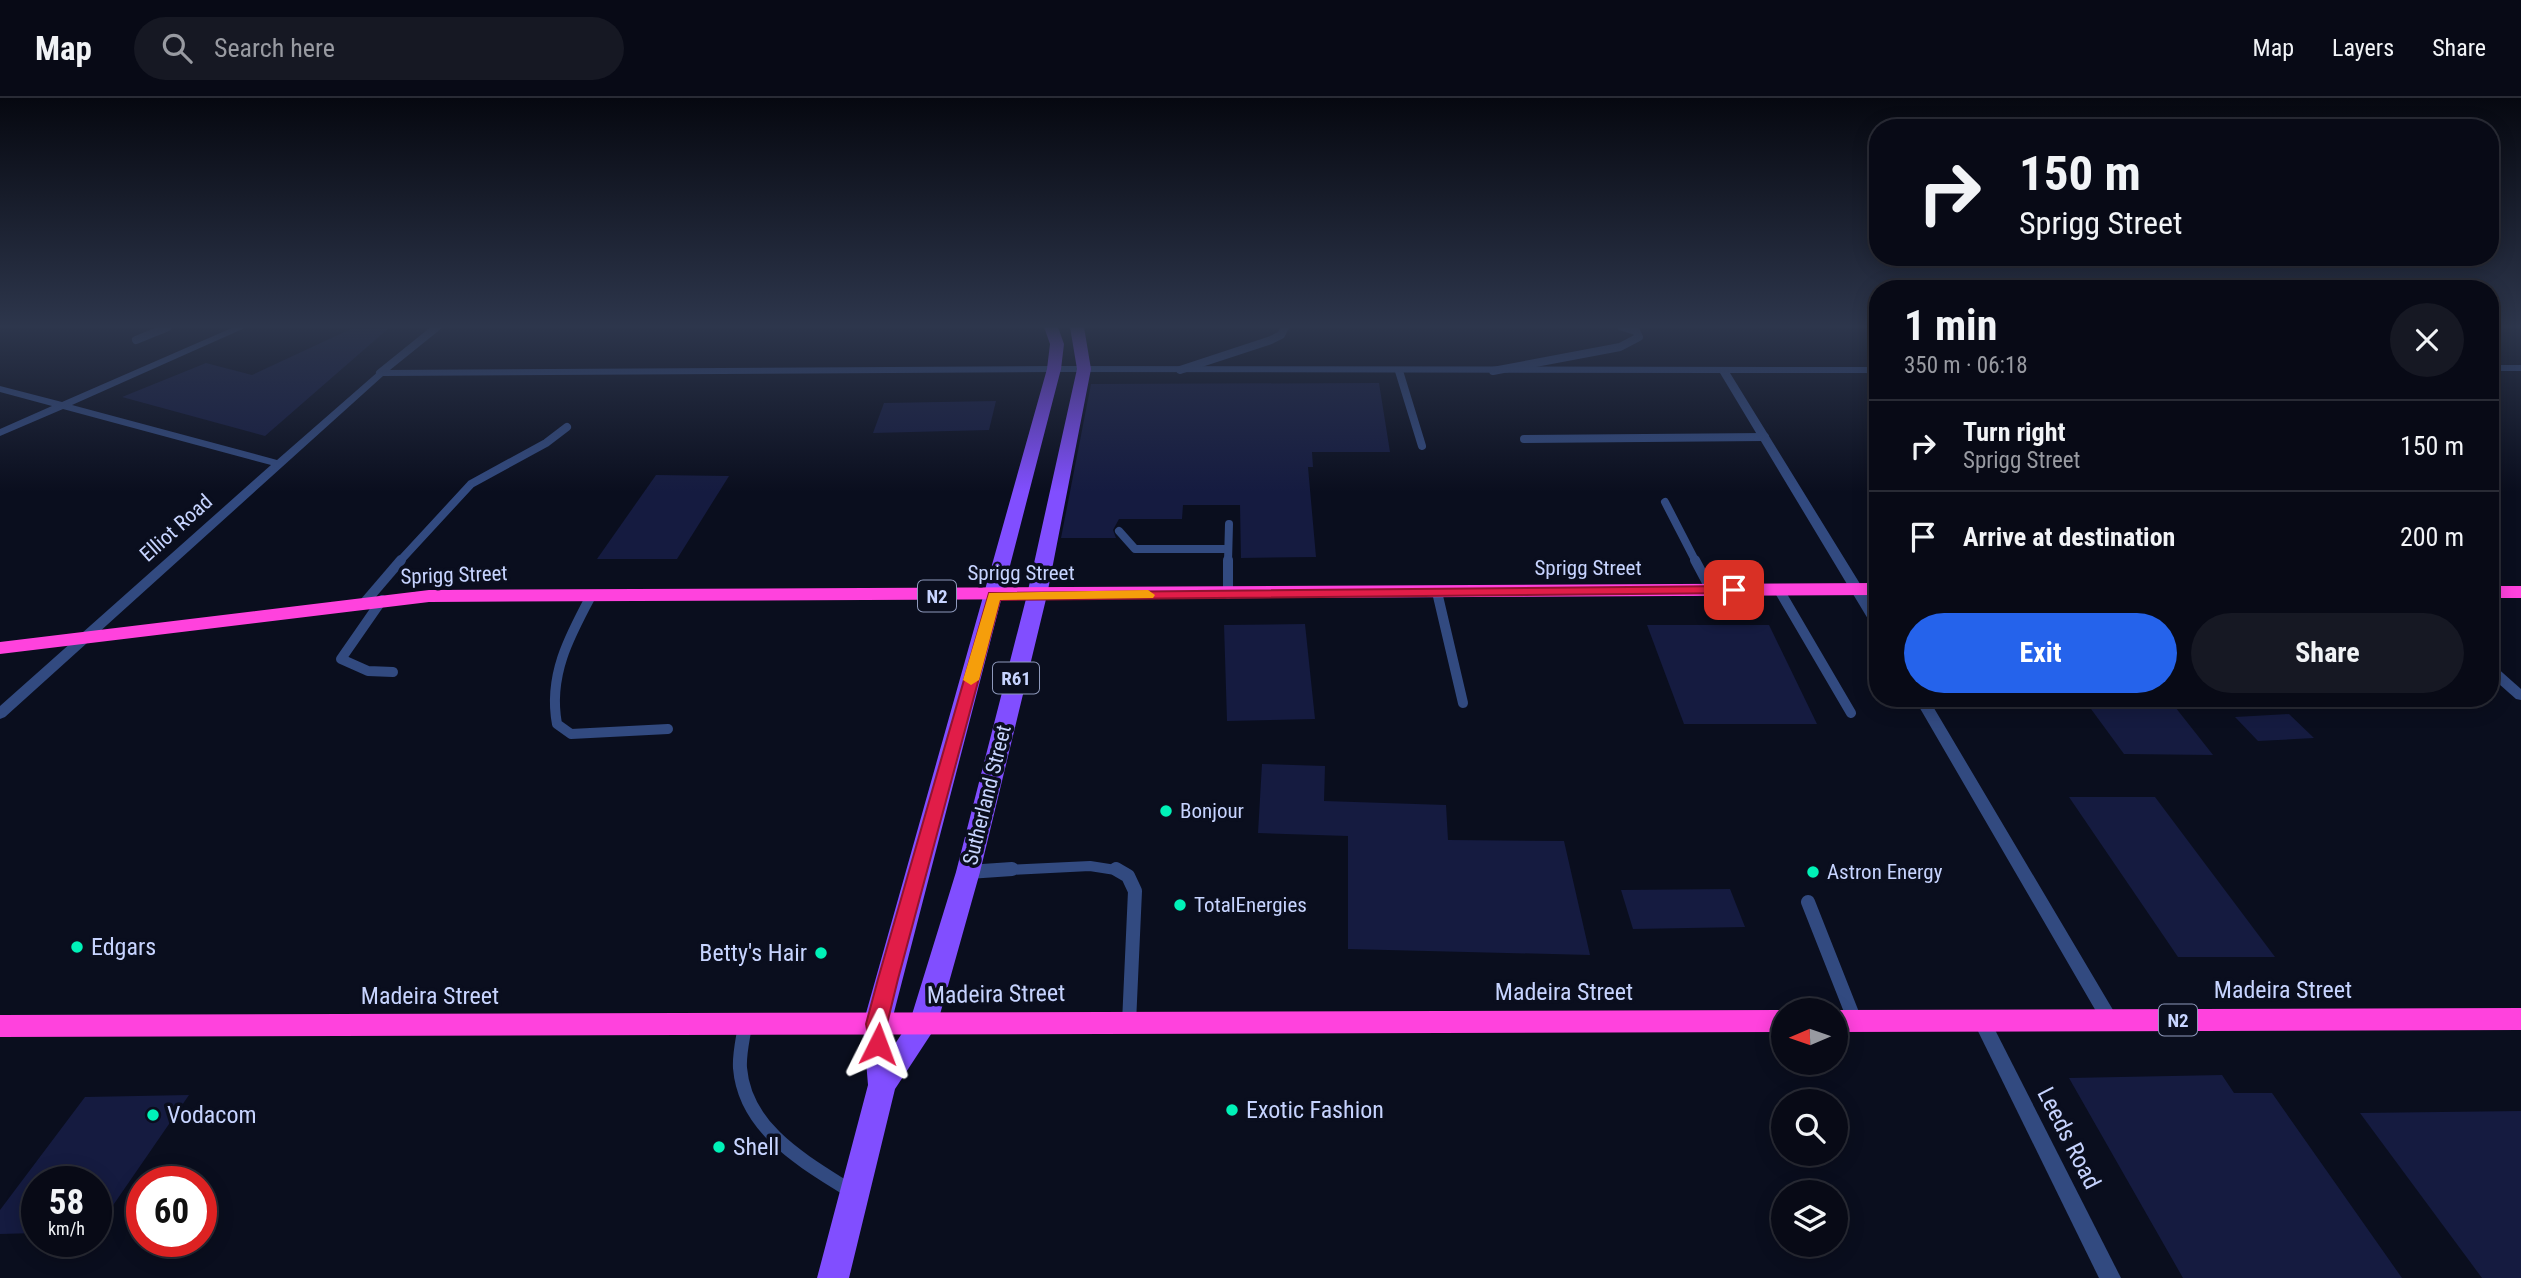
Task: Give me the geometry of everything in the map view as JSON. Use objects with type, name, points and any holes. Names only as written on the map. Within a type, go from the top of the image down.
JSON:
[{"type":"highway","name":"Sprigg Street","points":[[0,649],[429,596],[994,596],[1869,589]]},
{"type":"highway","points":[[2499,592],[2521,592]]},
{"type":"highway","name":"Madeira Street","points":[[1848,1021],[2521,1018]]},
{"type":"highway","name":"Madeira Street","points":[[0,1026],[1771,1021]]},
{"type":"main road","name":"Sutherland Street","points":[[833,1278],[882,1085],[877,1024],[1051,382]]},
{"type":"main road","name":"Sutherland Street","points":[[882,1085],[923,1025],[968,872],[1037,595],[1081,382]]},
{"type":"street","points":[[0,433],[119,382]]},
{"type":"street","name":"Elliot Road","points":[[0,714],[370,382]]},
{"type":"street","points":[[1731,382],[1869,609]]},
{"type":"street","points":[[0,388],[277,463]]},
{"type":"street","points":[[2499,677],[2521,696]]},
{"type":"street","points":[[1926,707],[2110,1020]]},
{"type":"street","name":"Leeds Road","points":[[1982,1021],[2110,1278]]},
{"type":"lane","points":[[1402,382],[1422,446]]},
{"type":"lane","points":[[393,672],[368,671],[341,659],[374,601],[425,531],[471,484],[546,443],[567,427]]},
{"type":"lane","points":[[1524,439],[1765,438]]},
{"type":"lane","points":[[1665,502],[1711,590]]},
{"type":"lane","points":[[1228,594],[1229,524]]},
{"type":"lane","points":[[1119,531],[1135,549],[1228,549]]},
{"type":"lane","points":[[1779,590],[1851,713]]},
{"type":"lane","points":[[1437,592],[1463,703]]},
{"type":"lane","points":[[591,596],[568,642],[556,674],[553,711],[557,724],[571,734],[668,729]]},
{"type":"lane","points":[[968,872],[1095,867],[1113,868],[1129,875],[1135,891],[1129,1023]]},
{"type":"lane","points":[[1808,902],[1838,998]]},
{"type":"lane","points":[[745,1026],[739,1065],[741,1083],[764,1127],[781,1145],[855,1194]]},
{"type":"building","points":[[159,382],[327,382],[265,436],[122,397]]},
{"type":"building","points":[[1379,383],[1390,452],[1312,452],[1313,467],[1308,467],[1316,557],[1241,558],[1240,505],[1183,505],[1182,519],[1119,519],[1113,530],[1116,538],[1061,538],[1091,384]]},
{"type":"building","points":[[996,401],[989,430],[873,433],[884,403]]},
{"type":"building","points":[[656,475],[729,476],[677,559],[597,559]]},
{"type":"building","points":[[1305,624],[1315,719],[1227,721],[1224,625]]},
{"type":"building","points":[[1647,625],[1769,625],[1817,724],[1684,724]]},
{"type":"building","points":[[2090,707],[2175,707],[2213,755],[2124,754]]},
{"type":"building","points":[[2289,714],[2314,738],[2258,741],[2235,717]]},
{"type":"building","points":[[1262,764],[1325,766],[1324,801],[1446,805],[1448,840],[1564,841],[1590,955],[1348,949],[1348,836],[1258,833]]},
{"type":"building","points":[[2069,797],[2155,797],[2275,957],[2178,957]]},
{"type":"building","points":[[1730,889],[1745,927],[1633,929],[1621,890]]},
{"type":"building","points":[[2222,1075],[2234,1093],[2272,1093],[2402,1278],[2183,1278],[2069,1078]]},
{"type":"building","points":[[189,1095],[140,1166],[126,1166],[126,1186],[112,1207],[112,1166],[33,1166],[85,1097]]},
{"type":"building","points":[[2521,1111],[2521,1278],[2482,1278],[2360,1113]]},
{"type":"building","points":[[21,1182],[21,1233],[0,1234],[0,1210]]},
{"type":"slow traffic","points":[[971,680],[994,596],[1148,595]]},
{"type":"place","name":"Bonjour","points":[[1166,811]]},
{"type":"place","name":"Astron Energy","points":[[1813,872]]},
{"type":"place","name":"TotalEnergies","points":[[1180,905]]},
{"type":"place","name":"Edgars","points":[[77,947]]},
{"type":"place","name":"Betty's Hair","points":[[821,953]]},
{"type":"place","name":"Exotic Fashion","points":[[1232,1110]]},
{"type":"place","name":"Vodacom","points":[[153,1115]]},
{"type":"place","name":"Shell","points":[[719,1147]]},
{"type":"route","points":[[878,1044],[877,1024],[888,979],[994,596],[1734,590]]}]
